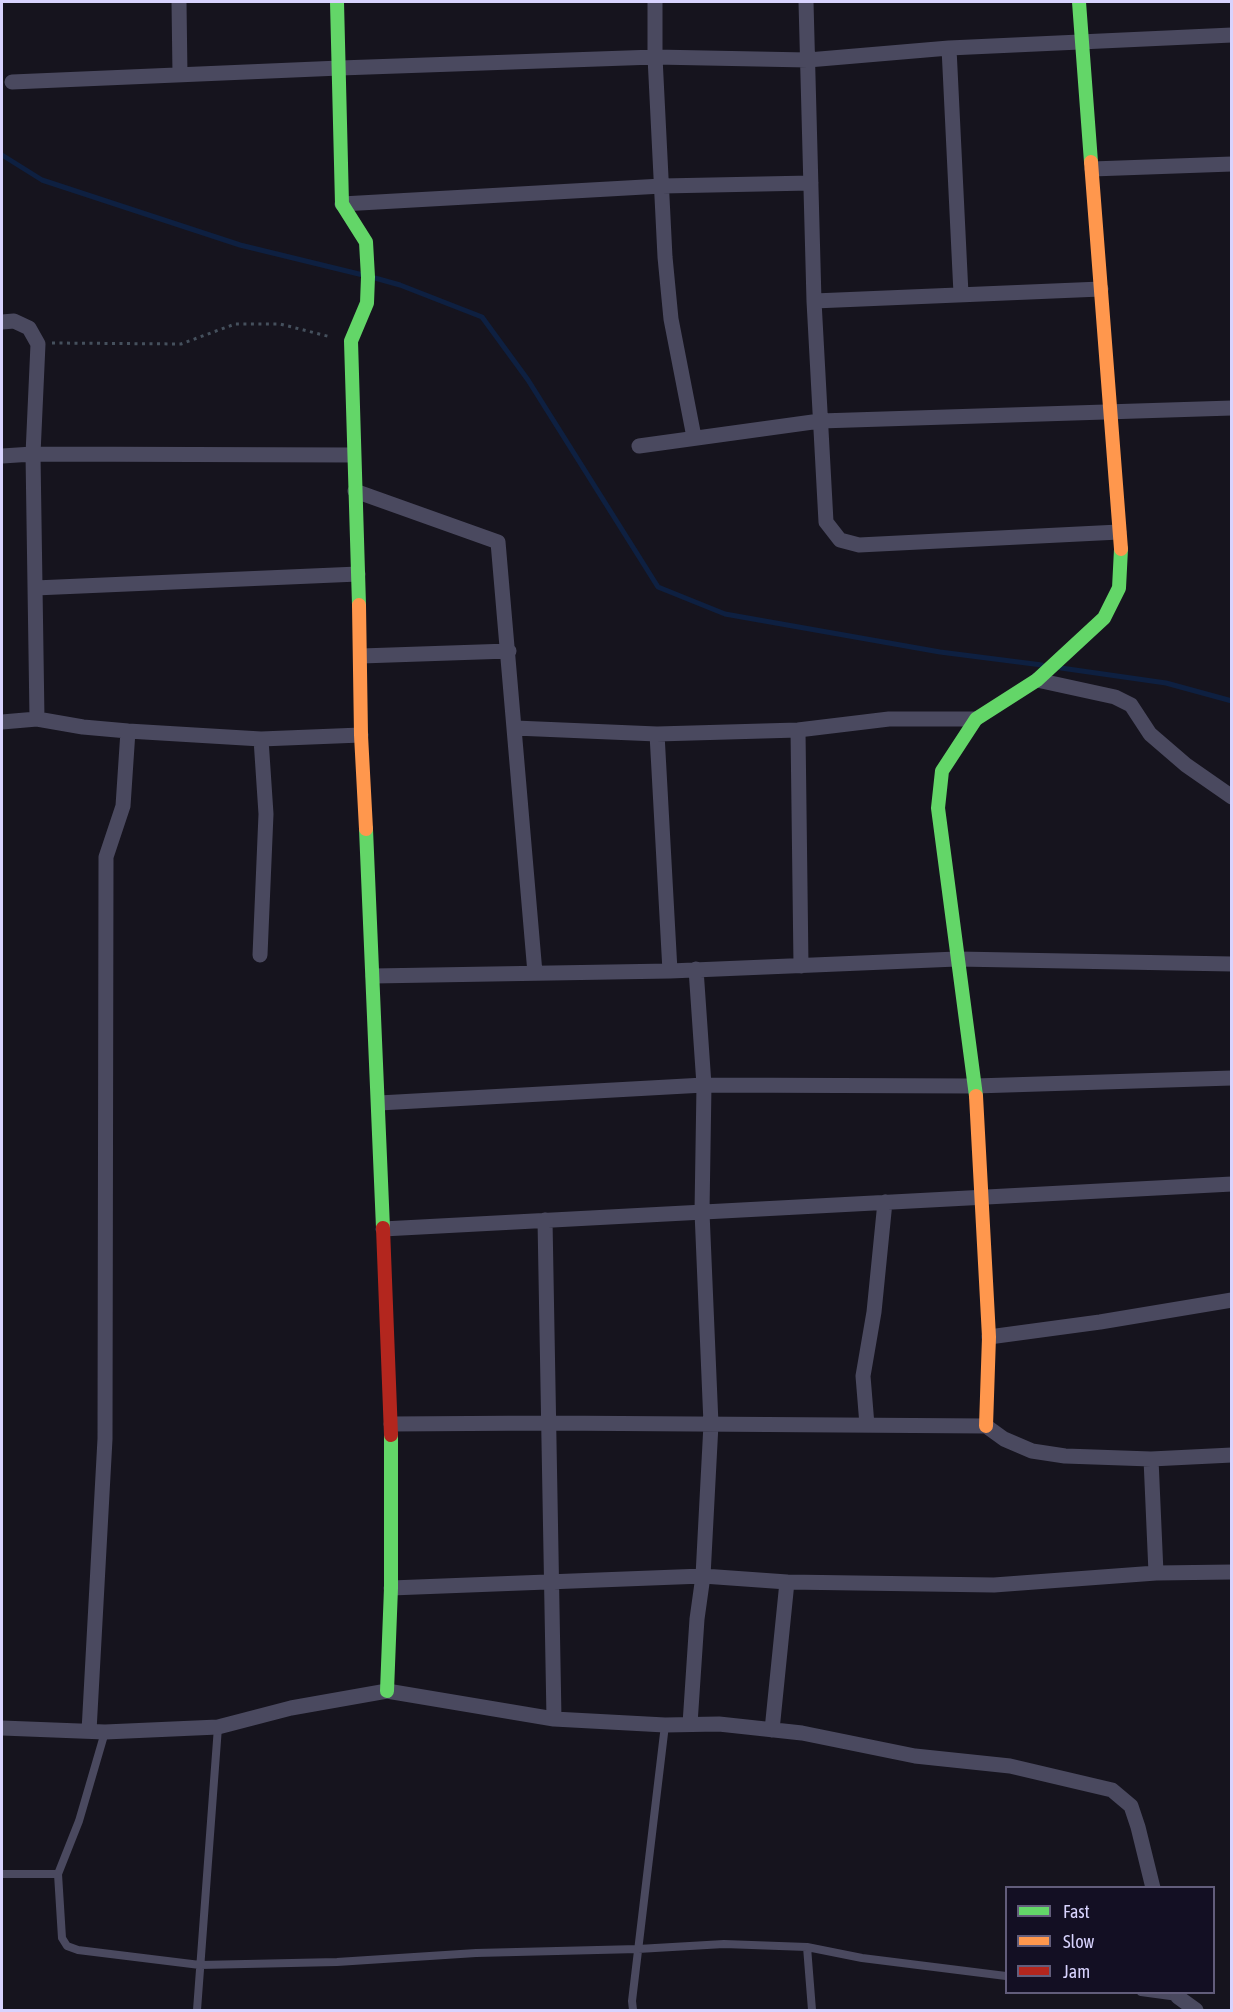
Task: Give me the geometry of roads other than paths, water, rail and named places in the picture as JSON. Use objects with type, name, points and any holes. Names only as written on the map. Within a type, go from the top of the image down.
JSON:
[{"type":"street","points":[[179,2],[180,75]]},
{"type":"street","points":[[337,2],[342,204],[366,242],[368,277],[367,303],[351,341],[361,656],[361,735],[374,976],[391,1424],[391,1588],[387,1691]]},
{"type":"street","points":[[654,2],[665,257],[671,319],[694,437]]},
{"type":"street","points":[[806,2],[814,301],[826,522],[840,540],[859,545],[1119,532]]},
{"type":"street","points":[[986,1426],[989,1338],[975,1086],[938,807],[942,771],[976,719],[1037,680],[1104,618],[1119,588],[1121,554],[1078,2]]},
{"type":"street","points":[[12,82],[655,57],[808,60],[949,48],[1232,35]]},
{"type":"street","points":[[949,48],[961,294]]},
{"type":"street","points":[[1092,169],[1232,164]]},
{"type":"street","points":[[342,204],[662,186],[811,183]]},
{"type":"street","points":[[814,301],[1101,289]]},
{"type":"street","points":[[2,322],[14,321],[29,327],[38,344],[33,454],[37,719]]},
{"type":"street","points":[[639,446],[820,421],[1232,408]]},
{"type":"street","points":[[2,456],[33,454],[353,455]]},
{"type":"street","points":[[355,491],[498,542],[535,973]]},
{"type":"street","points":[[35,588],[358,574]]},
{"type":"street","points":[[361,656],[508,651]]},
{"type":"street","points":[[1037,680],[1115,697],[1131,705],[1150,734],[1186,765],[1232,797]]},
{"type":"street","points":[[2,722],[37,719],[83,727],[261,739],[361,735]]},
{"type":"street","points":[[515,728],[657,734],[798,730],[889,719],[976,719]]},
{"type":"street","points":[[798,730],[801,966]]},
{"type":"street","points":[[89,1731],[105,1439],[106,857],[123,806],[128,731]]},
{"type":"street","points":[[657,734],[670,970]]},
{"type":"street","points":[[260,955],[266,814],[261,739]]},
{"type":"street","points":[[374,976],[670,970],[957,959],[1232,964]]},
{"type":"street","points":[[690,1724],[697,1619],[703,1576],[711,1424],[702,1212],[704,1085],[696,969]]},
{"type":"street","points":[[378,1103],[704,1085],[975,1086],[1232,1078]]},
{"type":"street","points":[[383,1229],[1232,1184]]},
{"type":"street","points":[[867,1425],[863,1376],[874,1312],[885,1202]]},
{"type":"street","points":[[545,1220],[554,1719]]},
{"type":"street","points":[[989,1338],[1232,1300]]},
{"type":"street","points":[[391,1424],[986,1426],[1004,1439],[1032,1451],[1065,1456],[1151,1459],[1232,1455]]},
{"type":"street","points":[[1151,1459],[1156,1573]]},
{"type":"street","points":[[391,1588],[703,1576],[787,1582],[994,1585],[1156,1573],[1232,1572]]},
{"type":"street","points":[[772,1730],[787,1582]]},
{"type":"street","points":[[2,1728],[105,1732],[218,1727],[291,1708],[387,1691],[554,1719],[664,1725],[719,1724],[802,1733],[915,1756],[1010,1766],[1112,1791],[1131,1806],[1153,1886]]},
{"type":"street","points":[[1178,1995],[1196,2010]]},
{"type":"lane","points":[[633,2010],[632,2001],[664,1725]]},
{"type":"lane","points":[[197,2010],[218,1727]]},
{"type":"lane","points":[[105,1732],[79,1821],[58,1874],[62,1938],[68,1946],[78,1950],[200,1965],[337,1962],[476,1953],[638,1949],[724,1944],[807,1947],[862,1958],[1005,1976]]},
{"type":"lane","points":[[2,1874],[58,1874]]},
{"type":"lane","points":[[807,1947],[812,2010]]},
{"type":"waterway","points":[[2,155],[42,180],[240,245],[363,275]]},
{"type":"waterway","points":[[375,278],[400,285],[482,317],[528,380],[658,587],[725,614],[940,652],[1042,665]]},
{"type":"waterway","points":[[1061,668],[1166,683],[1232,701]]}]
